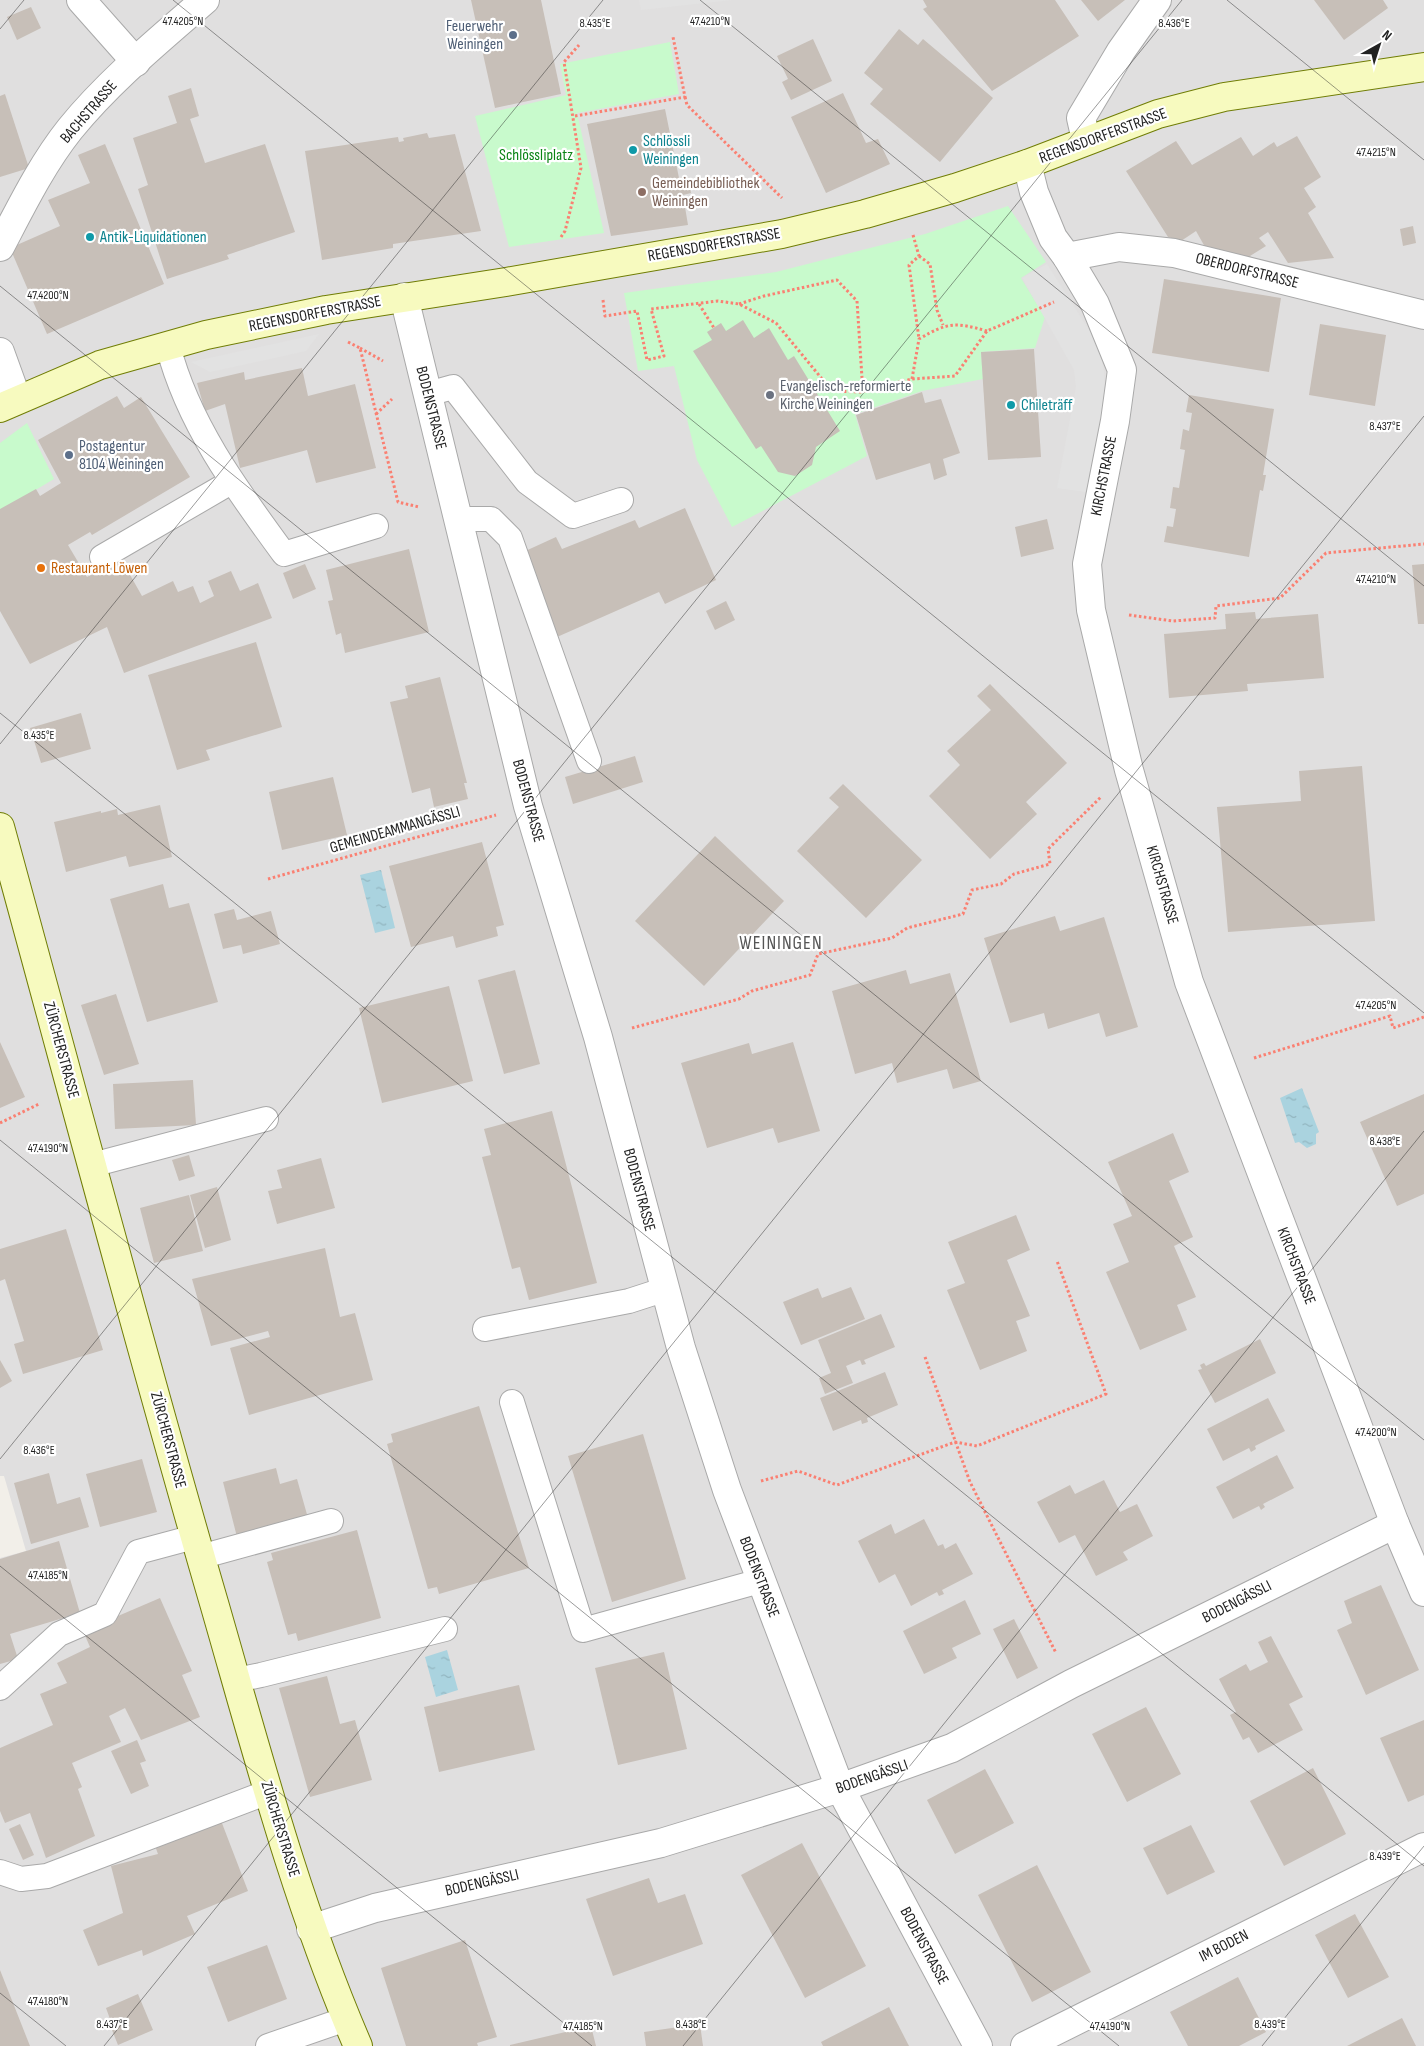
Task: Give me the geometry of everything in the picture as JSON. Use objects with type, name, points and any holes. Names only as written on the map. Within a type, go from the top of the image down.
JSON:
[{"type":"street","points":[[81,0],[136,62]]},
{"type":"street","name":"BACHSTRASSE","points":[[0,247],[32,187],[70,130],[136,62],[205,0]]},
{"type":"street","points":[[1086,140],[1080,118],[1121,51],[1157,0]]},
{"type":"street","name":"REGENSDORFERSTRASSE","points":[[9,404],[100,365],[168,346],[326,310],[782,234],[919,198],[1027,164],[1158,114],[1224,97],[1424,67]]},
{"type":"street","name":"KIRCHSTRASSE","points":[[1027,164],[1034,192],[1053,238],[1067,257],[1095,304],[1122,370],[1115,421],[1087,564],[1091,610],[1129,770],[1189,982],[1220,1069],[1395,1524],[1424,1592]]},
{"type":"street","name":"OBERDORFSTRASSE","points":[[1067,257],[1119,247],[1174,253],[1424,315]]},
{"type":"street","name":"BODENSTRASSE","points":[[404,297],[528,806],[598,1037],[681,1348],[727,1490],[840,1788],[978,2046]]},
{"type":"street","points":[[0,352],[9,404]]},
{"type":"street","name":"ZÜRCHERSTRASSE","points":[[0,827],[8,884],[92,1165],[197,1547],[268,1792],[311,1929],[358,2046]]},
{"type":"street","name":"BODENGÄSSLI","points":[[311,1929],[375,1908],[661,1843],[840,1788],[952,1748],[1071,1684],[1395,1524]]},
{"type":"street","name":"IM BODEN","points":[[1025,2046],[1424,1847]]},
{"type":"lane","points":[[168,346],[181,389],[231,482],[284,554],[376,526]]},
{"type":"lane","points":[[428,394],[453,387],[527,482],[573,516],[621,500]]},
{"type":"lane","points":[[102,557],[231,482]]},
{"type":"lane","points":[[458,519],[491,519],[510,538],[589,761]]},
{"type":"lane","points":[[92,1165],[266,1119]]},
{"type":"lane","points":[[485,1329],[629,1301],[666,1289]]},
{"type":"lane","points":[[512,1402],[583,1630],[760,1581]]},
{"type":"lane","points":[[0,1688],[59,1634],[105,1614],[138,1552],[197,1547],[331,1521]]},
{"type":"lane","points":[[236,1680],[445,1629]]},
{"type":"lane","points":[[0,1872],[21,1879],[47,1876],[268,1792]]},
{"type":"lane","points":[[268,2046],[346,2019]]},
{"type":"path","points":[[673,37],[687,105],[780,198],[790,199]]},
{"type":"path","points":[[556,244],[565,230],[582,168],[575,116],[564,62],[579,46]]},
{"type":"path","points":[[575,116],[685,97]]},
{"type":"path","points":[[912,232],[919,256],[930,264],[937,310],[943,325]]},
{"type":"path","points":[[912,379],[920,339],[909,265],[919,256]]},
{"type":"path","points":[[738,304],[764,296],[837,280],[857,301],[862,378],[860,392]]},
{"type":"path","points":[[602,293],[605,316],[637,311],[648,360],[664,356],[652,309],[718,301],[738,304],[776,323],[832,391],[860,392],[912,379],[955,376],[987,331],[1040,310],[1083,286]]},
{"type":"path","points":[[699,304],[714,328]]},
{"type":"path","points":[[920,339],[943,325],[969,326],[987,331]]},
{"type":"path","points":[[344,341],[360,348],[398,502],[425,509]]},
{"type":"path","points":[[1091,610],[1173,621],[1215,618],[1216,606],[1280,598],[1326,553],[1424,544]]},
{"type":"path","points":[[598,1037],[739,999],[752,991],[810,975],[818,954],[892,938],[907,928],[963,914],[972,890],[1001,884],[1014,874],[1050,864],[1048,849],[1129,770]]},
{"type":"path","name":"GEMEINDEAMMANGÄSSLI","points":[[268,878],[528,806]]},
{"type":"path","points":[[1220,1069],[1390,1016],[1393,1028],[1424,1017]]},
{"type":"path","points":[[0,1123],[46,1100]]},
{"type":"path","points":[[727,1490],[798,1471],[838,1485],[956,1442],[977,1446],[1106,1394],[1057,1261]]},
{"type":"path","points":[[925,1357],[970,1482],[1071,1684]]},
{"type":"shaded area","points":[[0,0],[1424,0],[1424,2046],[0,2046],[0,1558],[26,1551],[4,1476],[0,1476]]},
{"type":"shaded area","points":[[639,0],[732,0],[641,10]]},
{"type":"shaded area","points":[[1047,264],[1091,333],[1100,353],[1104,371],[1105,393],[1086,492],[1057,488],[1076,387],[1074,370],[1022,278]]},
{"type":"shaded area","points":[[319,334],[306,351],[210,372],[191,362]]},
{"type":"green space","name":"Schlössliplatz","points":[[670,42],[679,94],[577,113],[604,233],[509,247],[475,116],[566,95],[560,64]]},
{"type":"green space","points":[[1008,206],[1046,262],[1021,278],[1045,317],[1035,348],[981,352],[983,379],[922,391],[855,414],[867,456],[732,527],[697,460],[674,366],[638,371],[624,293],[776,272],[925,234]]},
{"type":"green space","points":[[27,423],[54,479],[0,511],[0,443]]},
{"type":"water","points":[[381,870],[395,928],[375,933],[360,875]]},
{"type":"water","points":[[1302,1088],[1319,1132],[1316,1134],[1316,1144],[1307,1148],[1299,1142],[1295,1143],[1280,1098]]},
{"type":"water","points":[[447,1650],[458,1690],[436,1697],[425,1657]]},
{"type":"building","name":"Feuerwehr Weiningen","points":[[471,0],[541,0],[561,94],[495,108]]},
{"type":"building","points":[[923,0],[1055,0],[1079,36],[992,91],[923,9],[927,7]]},
{"type":"building","points":[[1081,0],[1125,0],[1098,21]]},
{"type":"building","points":[[1314,0],[1383,0],[1388,8],[1344,40]]},
{"type":"building","points":[[31,7],[41,28],[17,40],[7,17]]},
{"type":"building","points":[[899,29],[918,45],[923,39],[993,98],[940,162],[870,104],[883,89],[864,73]]},
{"type":"building","points":[[813,39],[832,81],[791,100],[782,82],[788,79],[777,56]]},
{"type":"building","points":[[191,88],[199,116],[190,119],[205,163],[265,144],[295,232],[227,255],[229,259],[167,279],[138,189],[148,185],[133,138],[177,123],[168,96]]},
{"type":"building","points":[[843,93],[866,143],[878,139],[890,164],[826,193],[791,117]]},
{"type":"building","points":[[5,94],[29,168],[0,177],[0,96]]},
{"type":"building","name":"Schlössli Weiningen","points":[[665,109],[679,178],[688,177],[691,193],[683,195],[688,225],[611,236],[587,124]]},
{"type":"building","points":[[427,133],[429,138],[455,134],[481,231],[393,244],[393,248],[322,260],[305,151],[398,137],[399,142],[404,141],[403,138]]},
{"type":"building","points":[[1297,136],[1321,177],[1304,188],[1316,207],[1308,213],[1334,258],[1288,263],[1268,232],[1259,238],[1266,246],[1250,256],[1252,259],[1205,247],[1196,231],[1181,241],[1168,237],[1126,171],[1176,141],[1192,165],[1241,137],[1253,156],[1274,142],[1277,147]]},
{"type":"building","name":"Antik-Liquidationen","points":[[105,144],[164,284],[47,334],[10,248],[60,226],[48,200],[90,183],[78,155]]},
{"type":"building","points":[[1413,226],[1416,243],[1403,246],[1400,229]]},
{"type":"building","points":[[1164,279],[1281,298],[1269,372],[1152,353]]},
{"type":"building","name":"Evangelisch-reformierte Kirche Weiningen","points":[[743,320],[754,338],[769,328],[788,360],[794,356],[840,431],[816,447],[812,465],[795,476],[778,472],[761,446],[756,449],[693,351],[712,340],[707,332],[721,323],[726,331]]},
{"type":"building","points":[[1320,324],[1386,335],[1375,406],[1309,395]]},
{"type":"building","name":"Chileträff","points":[[1034,349],[1041,457],[988,460],[981,352]]},
{"type":"building","points":[[302,368],[308,396],[355,384],[376,468],[316,483],[307,450],[240,468],[225,404],[205,411],[197,383],[244,372],[245,380]]},
{"type":"building","points":[[922,392],[925,403],[941,399],[960,453],[943,459],[947,475],[934,480],[930,463],[876,480],[856,415]]},
{"type":"building","points":[[1189,395],[1274,409],[1263,475],[1266,475],[1263,491],[1260,490],[1249,557],[1164,542],[1167,526],[1173,527],[1176,509],[1170,508],[1173,487],[1179,488],[1185,450],[1180,449],[1183,429],[1189,431],[1192,413],[1186,412]]},
{"type":"building","points":[[117,396],[124,408],[141,397],[190,477],[92,535],[90,532],[68,545],[87,577],[121,559],[142,596],[173,581],[178,592],[193,586],[200,603],[214,596],[208,581],[231,571],[240,591],[258,583],[272,618],[124,673],[107,627],[30,664],[0,611],[0,509],[36,489],[40,496],[61,483],[38,440]]},
{"type":"building","points":[[685,508],[716,580],[665,604],[659,592],[557,637],[521,553],[556,537],[562,549],[635,520],[639,528]]},
{"type":"building","points":[[1047,519],[1054,549],[1021,557],[1015,527]]},
{"type":"building","points":[[409,549],[429,632],[345,653],[341,633],[336,635],[328,601],[333,600],[326,570]]},
{"type":"building","points":[[305,564],[316,589],[293,599],[283,573]]},
{"type":"building","points":[[1424,564],[1424,624],[1418,624],[1412,565]]},
{"type":"building","points":[[726,601],[735,620],[715,630],[706,611]]},
{"type":"building","points":[[1255,612],[1256,619],[1318,614],[1324,678],[1247,684],[1248,691],[1169,698],[1164,634],[1226,629],[1225,614]]},
{"type":"building","points":[[256,642],[282,727],[206,750],[210,760],[177,770],[148,675]]},
{"type":"building","points":[[440,677],[467,783],[464,783],[468,799],[434,807],[430,788],[412,793],[390,702],[408,698],[405,686]]},
{"type":"building","points":[[990,684],[1067,763],[1026,802],[1037,814],[990,859],[929,796],[960,765],[947,751],[991,710],[977,696]]},
{"type":"building","points":[[81,713],[91,749],[41,763],[30,728]]},
{"type":"building","points":[[635,756],[643,782],[573,804],[565,777]]},
{"type":"building","points":[[1362,766],[1375,921],[1228,932],[1217,807],[1301,801],[1299,771]]},
{"type":"building","points":[[333,777],[347,835],[282,850],[269,792]]},
{"type":"building","points":[[843,784],[922,860],[866,918],[797,851],[839,807],[829,798]]},
{"type":"building","points":[[160,805],[172,857],[129,867],[126,856],[66,872],[54,822],[101,811],[101,813],[117,809],[118,815]]},
{"type":"building","points":[[715,836],[784,901],[704,986],[635,921]]},
{"type":"building","points":[[482,842],[504,925],[496,927],[498,936],[456,948],[453,936],[411,947],[389,866]]},
{"type":"building","points":[[163,884],[169,908],[189,903],[218,1002],[147,1022],[110,899]]},
{"type":"building","points":[[234,909],[237,920],[271,911],[280,944],[243,954],[241,945],[223,949],[214,914]]},
{"type":"building","points":[[1055,916],[1060,931],[1104,917],[1138,1027],[1106,1037],[1099,1013],[1048,1029],[1044,1013],[1010,1023],[984,938]]},
{"type":"building","points":[[515,970],[540,1064],[504,1074],[478,980]]},
{"type":"building","points":[[906,970],[910,984],[950,973],[981,1081],[953,1089],[947,1069],[897,1083],[892,1063],[855,1074],[832,991]]},
{"type":"building","points":[[449,986],[473,1081],[382,1103],[359,1008]]},
{"type":"building","points":[[116,994],[139,1064],[104,1075],[81,1005]]},
{"type":"building","points":[[0,1042],[25,1097],[0,1108]]},
{"type":"building","points":[[793,1042],[820,1131],[778,1143],[773,1128],[707,1148],[681,1063],[749,1043],[752,1054]]},
{"type":"building","points":[[193,1080],[196,1125],[115,1129],[113,1084]]},
{"type":"building","points":[[1424,1094],[1424,1194],[1397,1206],[1360,1122]]},
{"type":"building","points":[[552,1111],[597,1283],[529,1300],[520,1267],[512,1269],[482,1157],[491,1155],[484,1129]]},
{"type":"building","points":[[1173,1133],[1189,1172],[1169,1181],[1193,1237],[1174,1246],[1196,1297],[1177,1305],[1187,1330],[1140,1350],[1106,1272],[1129,1262],[1113,1224],[1132,1216],[1108,1162]]},
{"type":"building","points":[[189,1155],[195,1176],[179,1181],[172,1160]]},
{"type":"building","points":[[321,1158],[335,1208],[277,1224],[268,1191],[282,1188],[277,1170]]},
{"type":"building","points":[[217,1187],[231,1240],[205,1248],[190,1195]]},
{"type":"building","points":[[189,1195],[203,1251],[154,1263],[140,1208]]},
{"type":"building","points":[[1016,1215],[1030,1250],[1007,1260],[1030,1316],[1016,1321],[1027,1351],[980,1370],[947,1290],[965,1283],[948,1242]]},
{"type":"building","points":[[66,1229],[103,1350],[23,1374],[14,1344],[24,1341],[5,1279],[0,1281],[0,1249]]},
{"type":"building","points":[[325,1248],[340,1317],[355,1313],[373,1380],[249,1415],[230,1348],[270,1337],[268,1331],[211,1346],[192,1279]]},
{"type":"building","points":[[851,1287],[865,1319],[801,1345],[783,1302],[818,1288],[822,1298]]},
{"type":"building","points":[[881,1314],[895,1347],[864,1360],[866,1364],[862,1365],[860,1360],[846,1366],[853,1383],[825,1394],[819,1378],[831,1373],[818,1340]]},
{"type":"building","points":[[1260,1339],[1276,1373],[1215,1403],[1198,1370],[1202,1369],[1200,1365],[1204,1363],[1206,1366]]},
{"type":"building","points":[[0,1360],[12,1381],[0,1388]]},
{"type":"building","points":[[885,1372],[898,1405],[867,1418],[868,1422],[862,1424],[861,1420],[833,1431],[820,1398]]},
{"type":"building","points":[[1268,1398],[1285,1431],[1255,1446],[1256,1449],[1251,1452],[1249,1448],[1223,1461],[1207,1429]]},
{"type":"building","points":[[479,1406],[529,1568],[439,1594],[437,1587],[428,1589],[387,1444],[393,1442],[391,1434]]},
{"type":"building","points":[[643,1434],[686,1579],[612,1602],[568,1456]]},
{"type":"building","points":[[1277,1455],[1294,1488],[1263,1504],[1265,1507],[1261,1510],[1259,1506],[1233,1519],[1216,1487]]},
{"type":"building","points":[[142,1459],[157,1512],[100,1527],[86,1474]]},
{"type":"building","points":[[276,1468],[280,1484],[297,1479],[308,1518],[237,1537],[223,1482]]},
{"type":"building","points":[[49,1473],[57,1504],[80,1497],[89,1527],[31,1544],[14,1483]]},
{"type":"building","points":[[1104,1480],[1120,1512],[1137,1504],[1153,1536],[1123,1552],[1128,1560],[1096,1576],[1075,1535],[1059,1543],[1037,1502],[1070,1485],[1075,1494]]},
{"type":"building","points":[[924,1519],[938,1546],[943,1544],[945,1549],[956,1543],[973,1574],[942,1590],[944,1594],[939,1596],[937,1592],[911,1606],[895,1574],[879,1583],[858,1541],[891,1524],[895,1534]]},
{"type":"building","points":[[357,1530],[381,1618],[298,1641],[296,1633],[288,1635],[267,1562],[273,1560],[271,1553]]},
{"type":"building","points":[[59,1541],[80,1613],[10,1634],[18,1659],[0,1664],[0,1559]]},
{"type":"building","points":[[1381,1585],[1419,1670],[1366,1695],[1337,1630],[1352,1623],[1344,1601]]},
{"type":"building","points":[[160,1598],[192,1671],[182,1675],[200,1717],[141,1740],[125,1708],[109,1716],[121,1742],[72,1763],[82,1787],[78,1789],[95,1836],[46,1858],[30,1813],[5,1823],[0,1811],[0,1748],[53,1725],[40,1694],[67,1683],[57,1663],[90,1647],[83,1631]]},
{"type":"building","points":[[965,1600],[981,1634],[952,1648],[957,1658],[924,1674],[903,1631]]},
{"type":"building","points":[[1014,1619],[1038,1668],[1017,1679],[993,1629]]},
{"type":"building","points":[[1271,1636],[1303,1697],[1289,1704],[1303,1730],[1258,1753],[1249,1737],[1243,1740],[1230,1715],[1236,1712],[1219,1679],[1246,1664],[1250,1671],[1268,1662],[1258,1642]]},
{"type":"building","points":[[664,1652],[687,1749],[618,1765],[595,1668]]},
{"type":"building","points":[[327,1676],[340,1724],[355,1720],[372,1780],[310,1797],[279,1688]]},
{"type":"building","points":[[519,1685],[535,1750],[439,1772],[424,1707]]},
{"type":"building","points":[[1146,1707],[1181,1774],[1127,1802],[1092,1734]]},
{"type":"building","points":[[1424,1720],[1424,1795],[1408,1802],[1380,1738]]},
{"type":"building","points":[[137,1740],[146,1761],[140,1763],[149,1786],[131,1794],[111,1751]]},
{"type":"building","points":[[1313,1768],[1346,1834],[1284,1866],[1250,1801]]},
{"type":"building","points":[[985,1769],[1014,1823],[955,1854],[927,1800]]},
{"type":"building","points":[[220,1818],[248,1891],[187,1916],[195,1934],[143,1956],[142,1950],[98,1966],[83,1930],[123,1913],[111,1866],[158,1854],[154,1843]]},
{"type":"building","points":[[20,1824],[34,1855],[23,1860],[9,1829]]},
{"type":"building","points":[[1191,1825],[1215,1872],[1167,1895],[1143,1848]]},
{"type":"building","points":[[802,1843],[866,1966],[805,1998],[741,1875]]},
{"type":"building","points":[[1037,1865],[1091,1972],[1032,2002],[978,1895]]},
{"type":"building","points":[[649,1878],[658,1903],[685,1894],[703,1944],[613,1976],[586,1899]]},
{"type":"building","points":[[1355,1914],[1389,1977],[1348,1998],[1315,1935]]},
{"type":"building","points":[[465,1940],[497,2037],[477,2043],[478,2046],[406,2046],[381,1968]]},
{"type":"building","points":[[267,1945],[287,1999],[228,2022],[207,1967]]},
{"type":"building","points":[[0,1970],[30,2046],[0,2046]]},
{"type":"building","points":[[1238,1977],[1266,2032],[1239,2046],[1188,2046],[1170,2012]]},
{"type":"building","points":[[138,1994],[153,2030],[118,2045],[108,2020],[110,2019],[106,2008]]},
{"type":"building","points":[[889,2007],[909,2046],[823,2046],[821,2042]]},
{"type":"building","points":[[1402,2018],[1416,2046],[1347,2046]]},
{"type":"building","points":[[700,2024],[703,2046],[646,2046],[644,2032]]},
{"type":"building","points":[[591,2026],[596,2046],[510,2046],[510,2045]]},
{"type":"place","name":"Feuerwehr Weiningen","points":[[513,35]]},
{"type":"place","name":"Schlössli Weiningen","points":[[633,150]]},
{"type":"place","name":"Gemeindebibliothek Weiningen","points":[[642,192]]},
{"type":"place","name":"Antik-Liquidationen","points":[[90,237]]},
{"type":"place","name":"Evangelisch-reformierte Kirche Weiningen","points":[[770,395]]},
{"type":"place","name":"Chileträff","points":[[1011,405]]},
{"type":"place","name":"Postagentur 8104 Weiningen","points":[[69,455]]},
{"type":"place","name":"Restaurant Löwen","points":[[41,568]]},
{"type":"district","name":"WEININGEN","points":[[781,943]]}]
